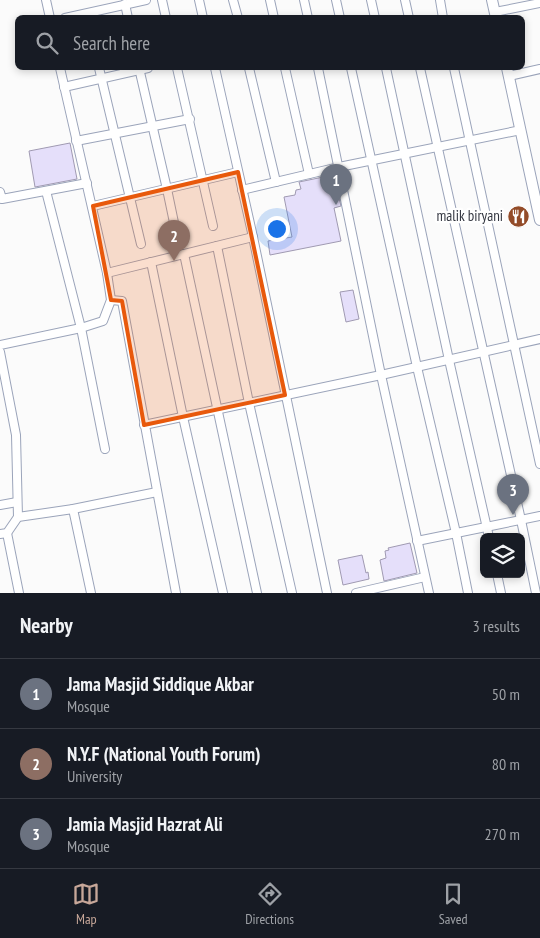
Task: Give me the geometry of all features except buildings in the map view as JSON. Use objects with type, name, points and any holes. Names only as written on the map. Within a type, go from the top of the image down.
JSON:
[{"type":"street","points":[[46,0],[49,15]]},
{"type":"street","points":[[87,15],[146,0]]},
{"type":"street","points":[[162,0],[165,15]]},
{"type":"street","points":[[199,0],[202,15]]},
{"type":"street","points":[[234,0],[237,15]]},
{"type":"street","points":[[270,0],[273,15]]},
{"type":"street","points":[[304,0],[307,15]]},
{"type":"street","points":[[336,0],[339,15]]},
{"type":"street","points":[[372,0],[374,15]]},
{"type":"street","points":[[405,0],[408,15]]},
{"type":"street","points":[[440,0],[442,15]]},
{"type":"street","points":[[492,0],[495,15],[539,4]]},
{"type":"street","points":[[125,4],[127,15]]},
{"type":"street","points":[[540,69],[508,72],[540,217]]},
{"type":"street","points":[[0,345],[81,328],[103,321],[111,300],[93,206],[60,70]]},
{"type":"street","points":[[100,70],[141,244]]},
{"type":"street","points":[[64,87],[135,70]]},
{"type":"street","points":[[139,70],[177,238]]},
{"type":"street","points":[[178,70],[213,226]]},
{"type":"street","points":[[215,70],[253,238],[327,593]]},
{"type":"street","points":[[249,70],[276,182]]},
{"type":"street","points":[[285,70],[309,174]]},
{"type":"street","points":[[318,70],[381,375],[429,593]]},
{"type":"street","points":[[351,70],[468,593]]},
{"type":"street","points":[[386,70],[488,533]]},
{"type":"street","points":[[420,70],[536,593]]},
{"type":"street","points":[[454,70],[540,464]]},
{"type":"street","points":[[76,141],[190,119]]},
{"type":"street","points":[[242,190],[339,167],[521,130]]},
{"type":"street","points":[[93,206],[238,172]]},
{"type":"street","points":[[1,197],[87,183]]},
{"type":"street","points":[[46,191],[81,328],[105,449]]},
{"type":"street","points":[[107,273],[253,238]]},
{"type":"street","points":[[217,246],[249,403],[292,593]]},
{"type":"street","points":[[184,254],[257,593]]},
{"type":"street","points":[[151,262],[183,417],[223,593]]},
{"type":"street","points":[[111,300],[122,301],[176,593]]},
{"type":"street","points":[[144,426],[540,339]]},
{"type":"street","points":[[0,352],[16,435],[18,517]]},
{"type":"street","points":[[20,593],[4,533],[18,517],[73,509],[157,492]]},
{"type":"street","points":[[0,505],[17,502]]},
{"type":"street","points":[[73,509],[91,593]]},
{"type":"street","points":[[417,541],[540,516]]},
{"type":"street","points":[[357,593],[391,589],[425,577]]},
{"type":"street","points":[[498,578],[501,593]]},
{"type":"highlighted area","points":[[238,172],[285,395],[144,425],[122,301],[111,300],[93,206]]},
{"type":"place","name":"Jama Masjid Siddique Akbar","points":[[336,205]]},
{"type":"place","name":"malik biryani","points":[[519,216]]},
{"type":"place","name":"N.Y.F (National Youth Forum)","points":[[174,261]]},
{"type":"place","name":"Jamia Masjid Hazrat Ali","points":[[513,515]]}]
